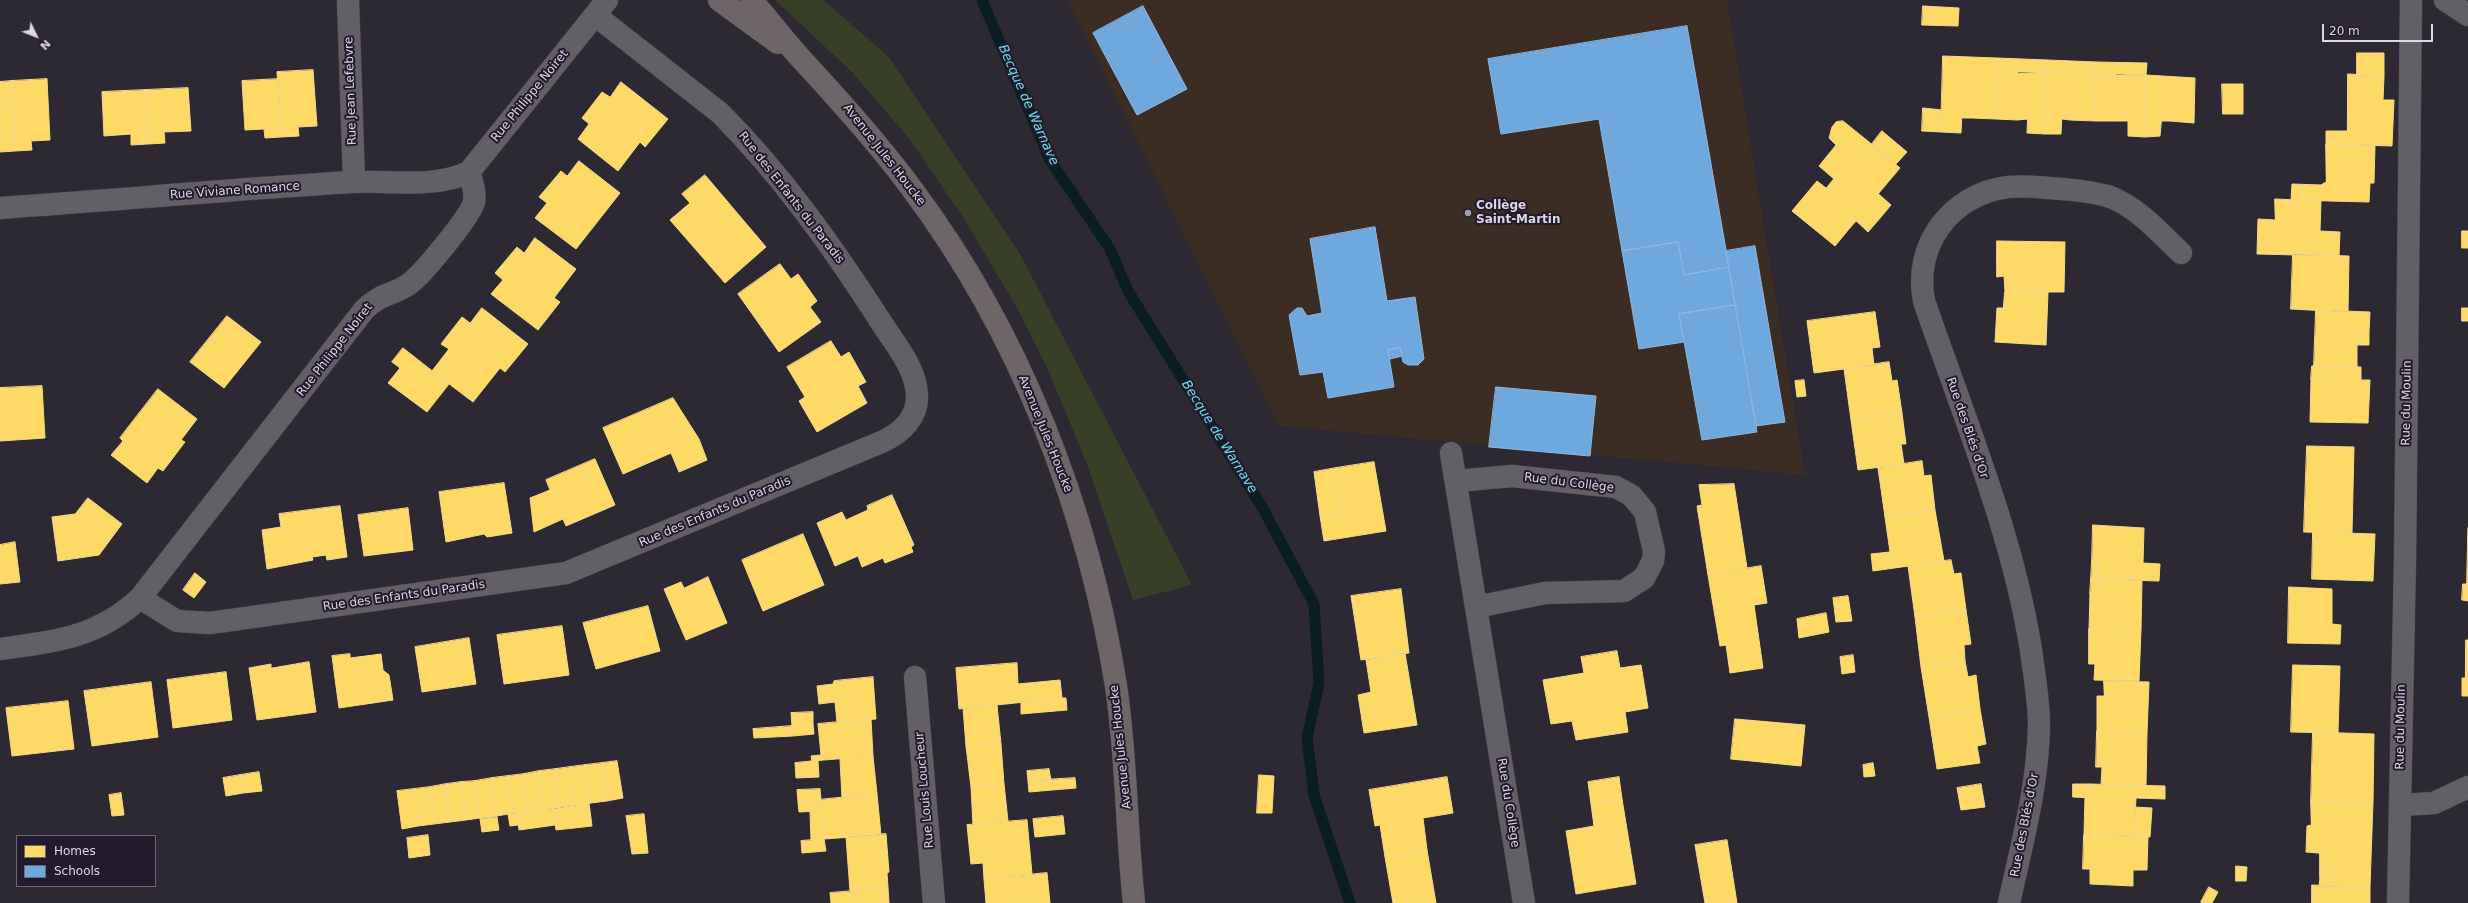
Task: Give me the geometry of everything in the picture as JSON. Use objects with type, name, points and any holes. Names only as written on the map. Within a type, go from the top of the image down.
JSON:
[{"type":"main road","name":"Avenue Jules Houcke","points":[[719,0],[802,60]]},
{"type":"main road","name":"Avenue Jules Houcke","points":[[751,0],[802,60],[853,114],[882,149],[940,229],[994,319],[1041,416],[1077,517],[1106,631],[1116,686],[1122,740],[1134,903]]},
{"type":"main road","name":"Avenue Jules Houcke","points":[[1129,903],[1131,873]]},
{"type":"street","name":"Rue Jean Lefebvre","points":[[348,0],[354,182]]},
{"type":"street","name":"Rue du Moulin","points":[[2398,903],[2411,0]]},
{"type":"street","points":[[2445,0],[2468,15]]},
{"type":"street","name":"Rue Philippe Noiret","points":[[140,598],[364,310],[380,296],[401,289],[414,280],[463,221],[471,209],[475,196],[469,172],[601,8]]},
{"type":"street","name":"Rue des Enfants du Paradis","points":[[140,598],[177,621],[210,623],[566,573],[884,441],[903,429],[911,420],[916,409],[917,396],[912,374],[850,274],[811,221],[738,131],[720,113],[601,8]]},
{"type":"street","name":"Rue Viviane Romance","points":[[0,208],[354,182],[441,181],[469,172]]},
{"type":"street","name":"Rue des Blés d'Or","points":[[2009,903],[2036,777],[2039,723],[2032,659],[2026,622],[2009,553],[1924,301],[1921,270],[1926,251],[1935,232],[1950,215],[1969,200],[2008,187],[2030,186],[2097,193],[2114,198],[2148,221],[2181,253]]},
{"type":"street","name":"Rue du Collège","points":[[1451,453],[1524,903]]},
{"type":"street","name":"Rue du Collège","points":[[1456,481],[1512,476],[1616,487],[1632,496],[1645,512],[1654,551],[1653,561],[1644,578],[1624,591],[1545,593],[1476,607]]},
{"type":"street","points":[[0,649],[80,636],[112,621],[140,598]]},
{"type":"street","name":"Rue Louis Loucheur","points":[[915,677],[934,903]]},
{"type":"street","points":[[2400,805],[2434,803],[2468,787]]},
{"type":"shaded area","name":"Collège Saint-Martin","points":[[1067,0],[1727,0],[1805,475],[1279,426]]},
{"type":"green space","points":[[775,0],[823,0],[889,57],[1020,254],[1192,585],[1133,600],[1087,464],[1049,372],[1016,306],[963,217],[908,137],[851,71]]},
{"type":"building: Homes","points":[[1923,6],[1959,8],[1958,26],[1922,25]]},
{"type":"building: Homes","points":[[2357,53],[2384,53],[2384,76],[2357,75]]},
{"type":"building: Homes","points":[[1943,56],[1997,58],[1996,119],[1972,118],[1972,110],[1962,110],[1961,133],[1941,132]]},
{"type":"building: Homes","points":[[1997,58],[2047,60],[2046,72],[1997,75]]},
{"type":"building: Homes","points":[[2047,60],[2096,62],[2096,76],[2046,72]]},
{"type":"building: Homes","points":[[2096,62],[2147,63],[2146,75],[2096,76]]},
{"type":"building: Homes","points":[[313,70],[317,126],[298,127],[299,136],[281,137],[277,72]]},
{"type":"building: Homes","points":[[2018,72],[2046,72],[2045,134],[2027,133],[2028,112],[2018,112],[2017,120],[1996,119],[1997,75],[2017,74]]},
{"type":"building: Homes","points":[[2046,72],[2096,76],[2095,121],[2070,120],[2071,113],[2062,112],[2061,134],[2045,134]]},
{"type":"building: Homes","points":[[2116,74],[2146,75],[2145,137],[2128,136],[2128,114],[2120,113],[2119,121],[2095,121],[2096,76],[2117,76]]},
{"type":"building: Homes","points":[[2348,74],[2384,76],[2383,100],[2394,100],[2392,146],[2326,144],[2326,131],[2347,131]]},
{"type":"building: Homes","points":[[2146,75],[2195,78],[2194,123],[2170,121],[2171,115],[2162,114],[2160,136],[2145,137]]},
{"type":"building: Homes","points":[[47,79],[50,140],[31,141],[32,150],[15,151],[11,81]]},
{"type":"building: Homes","points":[[278,79],[281,137],[265,138],[264,129],[245,130],[242,81]]},
{"type":"building: Homes","points":[[11,81],[15,151],[0,152],[0,82]]},
{"type":"building: Homes","points":[[621,82],[668,119],[645,147],[640,142],[618,171],[578,139],[589,124],[582,118],[602,92],[610,97]]},
{"type":"building: Homes","points":[[2222,84],[2243,84],[2243,114],[2223,114]]},
{"type":"building: Homes","points":[[188,88],[191,131],[164,132],[165,143],[148,144],[145,90]]},
{"type":"building: Homes","points":[[145,90],[148,144],[131,145],[131,134],[104,136],[102,92]]},
{"type":"building: Homes","points":[[1923,108],[1942,110],[1941,132],[1922,131]]},
{"type":"building: Homes","points":[[1962,110],[1972,110],[1972,118],[1962,118]]},
{"type":"building: Homes","points":[[2018,112],[2028,112],[2028,119],[2017,120]]},
{"type":"building: Homes","points":[[2062,112],[2071,113],[2070,120],[2062,119]]},
{"type":"building: Homes","points":[[2120,113],[2128,114],[2128,121],[2119,121]]},
{"type":"building: Homes","points":[[2162,114],[2171,115],[2170,121],[2161,121]]},
{"type":"building: Homes","points":[[1843,121],[1869,142],[1854,159],[1852,157],[1834,179],[1819,166],[1836,145],[1829,138],[1832,127],[1836,122]]},
{"type":"building: Homes","points":[[1882,131],[1907,152],[1896,164],[1872,144]]},
{"type":"building: Homes","points":[[1869,142],[1900,168],[1884,187],[1879,183],[1874,190],[1891,205],[1881,217],[1834,179],[1852,157],[1854,159]]},
{"type":"building: Homes","points":[[2326,144],[2375,145],[2374,183],[2370,183],[2369,202],[2291,200],[2292,184],[2321,185],[2326,182]]},
{"type":"building: Homes","points":[[579,161],[620,193],[576,249],[535,218],[547,203],[539,197],[561,171],[567,176]]},
{"type":"building: Homes","points":[[705,175],[766,247],[725,283],[670,220],[690,203],[682,194]]},
{"type":"building: Homes","points":[[1834,179],[1881,217],[1868,232],[1852,217],[1845,226],[1849,229],[1835,246],[1792,211],[1817,181],[1826,188]]},
{"type":"building: Homes","points":[[1879,183],[1884,187],[1878,194],[1874,190]]},
{"type":"building: Homes","points":[[2275,199],[2321,201],[2320,231],[2340,232],[2339,256],[2257,254],[2258,219],[2275,220]]},
{"type":"building: Homes","points":[[1852,217],[1856,221],[1849,229],[1845,226]]},
{"type":"building: Homes","points":[[2462,231],[2468,231],[2468,248],[2462,248]]},
{"type":"building: Homes","points":[[535,238],[576,269],[554,298],[560,302],[538,330],[491,294],[503,280],[495,273],[517,247],[524,253]]},
{"type":"building: Homes","points":[[1997,241],[2065,242],[2064,292],[2005,292],[2004,276],[1997,277]]},
{"type":"building: Homes","points":[[2293,254],[2349,256],[2348,312],[2291,309]]},
{"type":"building: Homes","points":[[780,264],[791,279],[798,274],[817,301],[810,307],[821,322],[779,352],[738,294]]},
{"type":"building: Homes","points":[[2005,292],[2048,292],[2046,345],[1995,342],[1997,308],[2003,308]]},
{"type":"building: Homes","points":[[482,308],[528,344],[505,372],[500,368],[473,402],[432,371],[449,349],[441,344],[462,317],[470,323]]},
{"type":"building: Homes","points":[[2462,308],[2468,308],[2468,321],[2462,321]]},
{"type":"building: Homes","points":[[2316,310],[2370,312],[2369,332],[2357,332],[2357,367],[2314,366]]},
{"type":"building: Homes","points":[[1875,312],[1880,347],[1872,348],[1874,365],[1814,373],[1807,321]]},
{"type":"building: Homes","points":[[227,316],[261,342],[224,388],[190,362]]},
{"type":"building: Homes","points":[[2357,332],[2369,332],[2369,345],[2357,345]]},
{"type":"building: Homes","points":[[831,341],[841,357],[849,352],[866,382],[858,386],[867,403],[817,432],[799,401],[805,397],[787,367]]},
{"type":"building: Homes","points":[[403,348],[449,384],[427,412],[388,383],[400,368],[392,362]]},
{"type":"building: Homes","points":[[1889,362],[1892,381],[1897,380],[1902,413],[1851,420],[1844,369]]},
{"type":"building: Homes","points":[[2312,366],[2327,366],[2327,379],[2311,379]]},
{"type":"building: Homes","points":[[2327,366],[2361,367],[2361,380],[2370,380],[2368,423],[2310,422],[2311,379],[2327,379]]},
{"type":"building: Homes","points":[[1804,380],[1806,396],[1797,397],[1795,381]]},
{"type":"building: Homes","points":[[42,386],[45,438],[0,441],[0,388]]},
{"type":"building: Homes","points":[[158,389],[197,419],[181,440],[185,442],[163,471],[158,468],[147,483],[111,455],[123,441],[120,438]]},
{"type":"building: Homes","points":[[673,398],[699,439],[707,460],[679,472],[671,453],[623,474],[603,428]]},
{"type":"building: Homes","points":[[1902,413],[1906,444],[1901,444],[1904,464],[1858,470],[1851,420]]},
{"type":"building: Homes","points":[[2307,446],[2354,447],[2352,533],[2304,532]]},
{"type":"building: Homes","points":[[595,459],[615,505],[566,526],[563,519],[534,532],[530,498],[550,490],[546,480]]},
{"type":"building: Homes","points":[[1922,461],[1924,476],[1931,475],[1935,510],[1885,517],[1878,468]]},
{"type":"building: Homes","points":[[1374,462],[1386,531],[1324,541],[1320,516],[1343,513],[1336,468]]},
{"type":"building: Homes","points":[[1336,468],[1343,513],[1320,516],[1314,472]]},
{"type":"building: Homes","points":[[504,483],[512,533],[487,537],[484,534],[446,542],[439,492]]},
{"type":"building: Homes","points":[[1734,484],[1747,568],[1708,575],[1697,506],[1702,505],[1699,485]]},
{"type":"building: Homes","points":[[892,495],[914,545],[911,547],[913,552],[885,563],[883,558],[862,567],[858,556],[835,566],[817,523],[842,512],[846,520],[868,510],[867,506]]},
{"type":"building: Homes","points":[[88,498],[122,524],[99,555],[58,561],[52,517],[75,514]]},
{"type":"building: Homes","points":[[340,506],[347,557],[327,560],[326,555],[312,557],[313,560],[267,569],[262,530],[281,527],[279,514]]},
{"type":"building: Homes","points":[[408,508],[413,550],[364,556],[358,515]]},
{"type":"building: Homes","points":[[1935,510],[1944,561],[1873,571],[1871,554],[1890,552],[1885,517]]},
{"type":"building: Homes","points":[[2093,525],[2144,528],[2143,563],[2160,564],[2159,581],[2097,579],[2097,562],[2092,562]]},
{"type":"building: Homes","points":[[2468,528],[2468,584],[2467,584]]},
{"type":"building: Homes","points":[[2313,532],[2375,534],[2373,581],[2312,579]]},
{"type":"building: Homes","points":[[803,534],[824,585],[763,611],[742,560]]},
{"type":"building: Homes","points":[[15,542],[20,582],[0,584],[0,545]]},
{"type":"building: Homes","points":[[1951,560],[1954,574],[1961,573],[1966,610],[1915,617],[1908,566]]},
{"type":"building: Homes","points":[[2092,562],[2097,562],[2097,579],[2091,579]]},
{"type":"building: Homes","points":[[1761,566],[1767,603],[1754,605],[1763,668],[1730,673],[1726,645],[1720,646],[1708,575]]},
{"type":"building: Homes","points":[[195,573],[206,582],[194,598],[183,590]]},
{"type":"building: Homes","points":[[708,577],[727,623],[686,640],[664,589],[681,582],[684,588]]},
{"type":"building: Homes","points":[[2091,579],[2097,579],[2096,594],[2090,594]]},
{"type":"building: Homes","points":[[2097,579],[2142,580],[2141,630],[2089,629],[2090,594],[2096,594]]},
{"type":"building: Homes","points":[[2463,584],[2468,584],[2468,601],[2462,600]]},
{"type":"building: Homes","points":[[2289,587],[2332,589],[2332,624],[2341,625],[2340,644],[2288,643]]},
{"type":"building: Homes","points":[[1401,589],[1409,653],[1361,660],[1351,596]]},
{"type":"building: Homes","points":[[1848,596],[1852,621],[1836,622],[1833,598]]},
{"type":"building: Homes","points":[[648,606],[660,651],[596,669],[583,623]]},
{"type":"building: Homes","points":[[1966,610],[1971,644],[1964,645],[1965,661],[1921,667],[1915,617]]},
{"type":"building: Homes","points":[[1826,613],[1829,632],[1799,638],[1797,619]]},
{"type":"building: Homes","points":[[562,626],[569,675],[504,684],[497,635]]},
{"type":"building: Homes","points":[[2089,629],[2141,630],[2139,681],[2094,680],[2095,664],[2089,664]]},
{"type":"building: Homes","points":[[469,638],[476,684],[422,692],[415,647]]},
{"type":"building: Homes","points":[[2466,640],[2468,640],[2468,696],[2462,696],[2462,678],[2465,678]]},
{"type":"building: Homes","points":[[1617,651],[1620,668],[1641,665],[1648,708],[1625,712],[1628,732],[1576,740],[1572,721],[1551,724],[1543,680],[1584,673],[1581,657]]},
{"type":"building: Homes","points":[[1405,653],[1417,725],[1364,733],[1358,695],[1371,692],[1366,660]]},
{"type":"building: Homes","points":[[350,654],[350,658],[381,654],[383,670],[389,675],[393,700],[339,708],[332,656]]},
{"type":"building: Homes","points":[[1853,655],[1855,672],[1842,674],[1840,657]]},
{"type":"building: Homes","points":[[1965,661],[1968,677],[1976,675],[1980,709],[1929,717],[1921,667]]},
{"type":"building: Homes","points":[[309,662],[316,712],[257,720],[249,668],[271,664],[271,668]]},
{"type":"building: Homes","points":[[1017,663],[1018,684],[1060,680],[1062,698],[959,709],[956,668]]},
{"type":"building: Homes","points":[[2293,665],[2340,666],[2338,733],[2291,732]]},
{"type":"building: Homes","points":[[226,672],[232,720],[173,728],[167,680]]},
{"type":"building: Homes","points":[[873,677],[876,719],[837,722],[835,702],[819,704],[817,686],[833,684],[834,681]]},
{"type":"building: Homes","points":[[2104,681],[2149,682],[2147,733],[2097,731],[2097,696],[2104,696]]},
{"type":"building: Homes","points":[[151,682],[158,737],[92,746],[84,691]]},
{"type":"building: Homes","points":[[1066,698],[1067,710],[1021,714],[1021,702]]},
{"type":"building: Homes","points":[[68,701],[74,749],[12,756],[6,708]]},
{"type":"building: Homes","points":[[997,705],[1001,744],[966,746],[963,708]]},
{"type":"building: Homes","points":[[1980,709],[1986,744],[1977,746],[1980,763],[1937,769],[1929,717]]},
{"type":"building: Homes","points":[[813,712],[813,724],[792,726],[791,713]]},
{"type":"building: Homes","points":[[871,719],[873,756],[812,761],[811,756],[821,755],[818,724]]},
{"type":"building: Homes","points":[[1735,719],[1805,725],[1801,766],[1731,759]]},
{"type":"building: Homes","points":[[813,724],[814,734],[793,736],[792,726]]},
{"type":"building: Homes","points":[[792,726],[793,736],[754,738],[753,729]]},
{"type":"building: Homes","points":[[2097,731],[2147,733],[2146,785],[2101,785],[2102,767],[2096,767]]},
{"type":"building: Homes","points":[[2313,732],[2374,734],[2373,802],[2311,801]]},
{"type":"building: Homes","points":[[1001,744],[1004,784],[971,787],[966,746]]},
{"type":"building: Homes","points":[[873,756],[877,794],[842,798],[840,759]]},
{"type":"building: Homes","points":[[617,761],[623,798],[607,801],[602,763]]},
{"type":"building: Homes","points":[[818,761],[819,777],[796,778],[795,763]]},
{"type":"building: Homes","points":[[602,763],[607,801],[591,803],[585,765]]},
{"type":"building: Homes","points":[[1873,763],[1875,776],[1864,777],[1863,765]]},
{"type":"building: Homes","points":[[585,765],[591,803],[575,805],[570,767]]},
{"type":"building: Homes","points":[[570,767],[575,805],[559,807],[556,769]]},
{"type":"building: Homes","points":[[556,769],[559,807],[544,810],[539,771]]},
{"type":"building: Homes","points":[[1049,769],[1051,780],[1028,781],[1027,771]]},
{"type":"building: Homes","points":[[539,771],[544,810],[528,812],[524,774]]},
{"type":"building: Homes","points":[[259,772],[262,791],[243,793],[240,775]]},
{"type":"building: Homes","points":[[524,774],[528,812],[513,813],[508,776]]},
{"type":"building: Homes","points":[[240,775],[243,793],[226,796],[223,778]]},
{"type":"building: Homes","points":[[1259,775],[1274,776],[1272,813],[1257,813]]},
{"type":"building: Homes","points":[[508,776],[513,813],[497,816],[492,778]]},
{"type":"building: Homes","points":[[1447,777],[1453,813],[1423,818],[1427,850],[1385,857],[1380,825],[1375,826],[1369,790]]},
{"type":"building: Homes","points":[[1619,777],[1622,799],[1591,804],[1588,782]]},
{"type":"building: Homes","points":[[492,778],[497,816],[480,818],[475,781]]},
{"type":"building: Homes","points":[[1075,778],[1076,788],[1029,792],[1028,781]]},
{"type":"building: Homes","points":[[475,781],[480,818],[466,820],[461,782]]},
{"type":"building: Homes","points":[[461,782],[466,820],[450,822],[446,784]]},
{"type":"building: Homes","points":[[446,784],[450,822],[434,824],[430,787]]},
{"type":"building: Homes","points":[[1004,784],[1008,821],[973,825],[971,787]]},
{"type":"building: Homes","points":[[1981,784],[1985,807],[1961,810],[1957,788]]},
{"type":"building: Homes","points":[[2073,784],[2091,784],[2091,798],[2073,797]]},
{"type":"building: Homes","points":[[2091,784],[2165,786],[2165,799],[2136,798],[2134,836],[2084,835],[2085,797],[2091,798]]},
{"type":"building: Homes","points":[[430,787],[434,824],[418,826],[414,789]]},
{"type":"building: Homes","points":[[414,789],[418,826],[402,829],[397,791]]},
{"type":"building: Homes","points":[[820,789],[821,800],[798,802],[797,790]]},
{"type":"building: Homes","points":[[121,793],[124,815],[112,816],[109,795]]},
{"type":"building: Homes","points":[[877,794],[881,835],[824,839],[822,811],[799,812],[798,802]]},
{"type":"building: Homes","points":[[1622,799],[1636,884],[1576,894],[1566,831],[1594,826],[1591,804]]},
{"type":"building: Homes","points":[[2311,801],[2373,802],[2370,887],[2319,886],[2320,877],[2330,877],[2330,854],[2306,852],[2307,826],[2311,825]]},
{"type":"building: Homes","points":[[589,803],[592,826],[556,830],[553,809]]},
{"type":"building: Homes","points":[[2135,807],[2152,808],[2150,837],[2134,836]]},
{"type":"building: Homes","points":[[553,809],[555,825],[519,830],[517,813]]},
{"type":"building: Homes","points":[[822,811],[824,839],[811,840],[810,812]]},
{"type":"building: Homes","points":[[517,813],[518,825],[510,826],[508,814]]},
{"type":"building: Homes","points":[[644,814],[648,853],[632,854],[626,816]]},
{"type":"building: Homes","points":[[1063,816],[1065,834],[1035,837],[1033,819]]},
{"type":"building: Homes","points":[[497,817],[499,830],[482,832],[480,819]]},
{"type":"building: Homes","points":[[1027,820],[1032,874],[984,879],[983,863],[971,864],[967,825]]},
{"type":"building: Homes","points":[[886,834],[889,872],[887,873],[888,888],[850,891],[846,837]]},
{"type":"building: Homes","points":[[428,835],[430,855],[409,858],[407,838]]},
{"type":"building: Homes","points":[[2084,835],[2148,837],[2147,870],[2133,870],[2133,886],[2090,884],[2090,869],[2083,869]]},
{"type":"building: Homes","points":[[824,839],[826,851],[802,853],[801,841]]},
{"type":"building: Homes","points":[[1727,840],[1737,903],[1705,903],[1695,845]]},
{"type":"building: Homes","points":[[1427,850],[1436,903],[1393,903],[1385,857]]},
{"type":"building: Homes","points":[[2320,853],[2330,854],[2330,877],[2320,877]]},
{"type":"building: Homes","points":[[2236,866],[2247,867],[2246,881],[2236,881]]},
{"type":"building: Homes","points":[[1047,873],[1050,903],[986,903],[984,879]]},
{"type":"building: Homes","points":[[2312,885],[2370,887],[2370,903],[2312,903]]},
{"type":"building: Homes","points":[[2209,887],[2218,892],[2212,903],[2201,902]]},
{"type":"building: Homes","points":[[888,888],[889,903],[831,903],[830,893]]},
{"type":"building: Schools","points":[[1143,6],[1187,89],[1137,115],[1093,33]]},
{"type":"building: Schools","points":[[1687,26],[1729,267],[1684,275],[1678,242],[1622,251],[1599,119],[1501,134],[1488,59]]},
{"type":"building: Schools","points":[[1375,227],[1387,301],[1415,297],[1424,359],[1418,365],[1408,365],[1403,362],[1400,348],[1388,350],[1394,387],[1328,398],[1323,372],[1300,375],[1289,315],[1297,308],[1302,308],[1307,316],[1322,313],[1310,239]]},
{"type":"building: Schools","points":[[1678,242],[1684,275],[1729,267],[1735,305],[1679,314],[1684,342],[1639,349],[1622,251]]},
{"type":"building: Schools","points":[[1755,246],[1785,422],[1756,426],[1726,251]]},
{"type":"building: Schools","points":[[1735,305],[1757,432],[1702,440],[1679,314]]},
{"type":"building: Schools","points":[[1400,348],[1402,356],[1390,359],[1388,350]]},
{"type":"building: Schools","points":[[1496,387],[1596,396],[1590,456],[1489,447]]},
{"type":"waterway","name":"Becque de Warnave","points":[[982,0],[1050,160],[1110,249],[1128,291],[1262,507],[1314,604],[1319,683],[1307,738],[1314,795],[1350,903]]},
{"type":"place","name":"Collège Saint-Martin","points":[[1468,213]]}]
